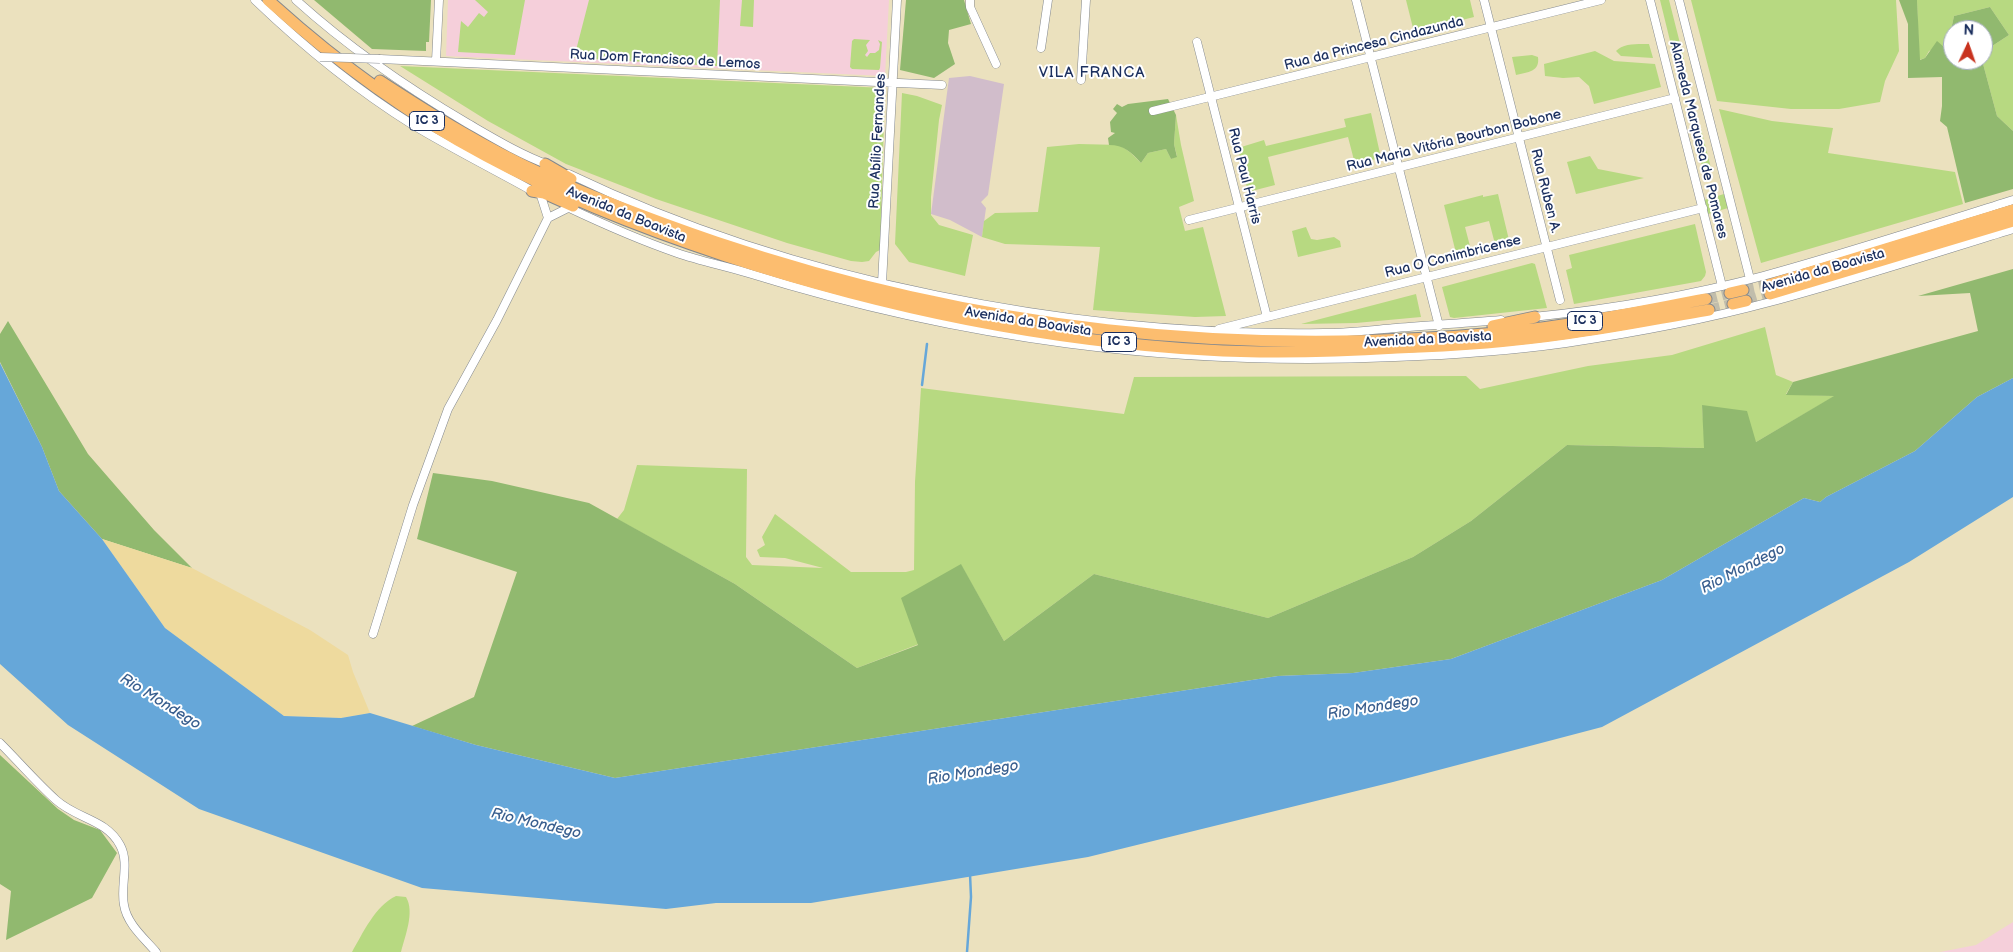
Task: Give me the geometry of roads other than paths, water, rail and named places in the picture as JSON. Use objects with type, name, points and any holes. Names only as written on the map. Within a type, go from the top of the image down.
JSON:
[{"type":"highway","name":"Avenida da Boavista","points":[[268,0],[360,76],[417,115],[486,156],[686,243],[825,287],[985,324],[1090,339],[1206,350],[1324,352],[1465,345],[1564,335],[1708,304],[1530,329],[1464,335],[1324,342],[1207,340],[1100,330],[986,313],[907,297],[770,260],[648,218],[606,207],[475,140],[429,112],[367,72],[319,35],[280,0]]},
{"type":"highway","points":[[545,164],[596,191],[606,207]]},
{"type":"highway","points":[[537,193],[544,193],[577,207],[606,207]]},
{"type":"highway","name":"Avenida da Boavista","points":[[2013,210],[1769,290],[2013,220]]},
{"type":"highway","name":"Avenida da Boavista","points":[[1729,294],[1745,296]]},
{"type":"highway","points":[[1464,335],[1484,328],[1535,317]]},
{"type":"street","name":"Avenida da Boavista","points":[[255,0],[320,57],[383,105],[412,124],[480,164],[600,223],[681,254],[823,295],[911,317],[984,332],[1089,347],[1166,355],[1279,360],[1466,354],[1525,348],[1711,317],[1864,276],[2013,229]]},
{"type":"street","name":"Avenida da Boavista","points":[[296,0],[380,69],[472,126],[545,164],[612,194],[716,234],[781,255],[882,283],[1050,315],[1210,331],[1324,333],[1439,326],[1535,317],[1631,303],[1729,294],[1750,279],[1857,249],[2013,200]]},
{"type":"street","points":[[436,61],[439,0]]},
{"type":"street","name":"Rua Abílio Fernandes","points":[[882,283],[897,0]]},
{"type":"street","points":[[970,0],[970,7],[996,64]]},
{"type":"street","points":[[1041,48],[1048,0]]},
{"type":"street","points":[[1081,80],[1086,0]]},
{"type":"street","points":[[1356,0],[1439,326]]},
{"type":"street","name":"Rua Ruben A.","points":[[1484,0],[1560,300]]},
{"type":"street","name":"Rua da Princesa Cindazunda","points":[[1153,111],[1600,0]]},
{"type":"street","name":"Alameda Marquesa de Pomares","points":[[1650,0],[1702,208],[1729,294]]},
{"type":"street","name":"Alameda Marquesa de Pomares","points":[[1679,0],[1750,279]]},
{"type":"street","name":"Rua Paul Harris","points":[[1197,42],[1267,317]]},
{"type":"street","name":"Rua Dom Francisco de Lemos","points":[[320,57],[942,85]]},
{"type":"street","name":"Rua Maria Vitória Bourbon Bobone","points":[[1189,220],[1675,98]]},
{"type":"street","points":[[537,193],[548,218]]},
{"type":"street","points":[[374,634],[413,505],[448,409],[497,320],[548,218],[568,208]]},
{"type":"street","name":"Rua O Conimbricense","points":[[1210,331],[1702,208]]},
{"type":"street","points":[[0,743],[57,801],[74,813],[103,825],[113,834],[122,847],[125,862],[122,892],[124,907],[130,921],[156,952]]},
{"type":"water","name":"Rio Mondego","points":[[0,363],[42,447],[59,491],[102,539],[165,628],[284,716],[341,718],[370,713],[476,745],[615,778],[1278,676],[1353,673],[1451,659],[1662,580],[1804,498],[1820,502],[1826,497],[1915,451],[1977,397],[2013,378],[2013,497],[1909,562],[1602,727],[1393,782],[1088,857],[811,903],[716,903],[666,909],[422,888],[199,809],[68,725],[0,664]]},
{"type":"waterway","points":[[922,385],[927,344]]},
{"type":"waterway","points":[[967,952],[971,897],[970,874]]},
{"type":"tunnel","points":[[1743,290],[1768,285]]},
{"type":"tunnel","points":[[1706,299],[1730,293]]},
{"type":"tunnel","points":[[1746,301],[1770,294]]},
{"type":"tunnel","points":[[1709,310],[1733,304]]},
{"type":"district","name":"VILA FRANCA","points":[[1092,73]]}]
